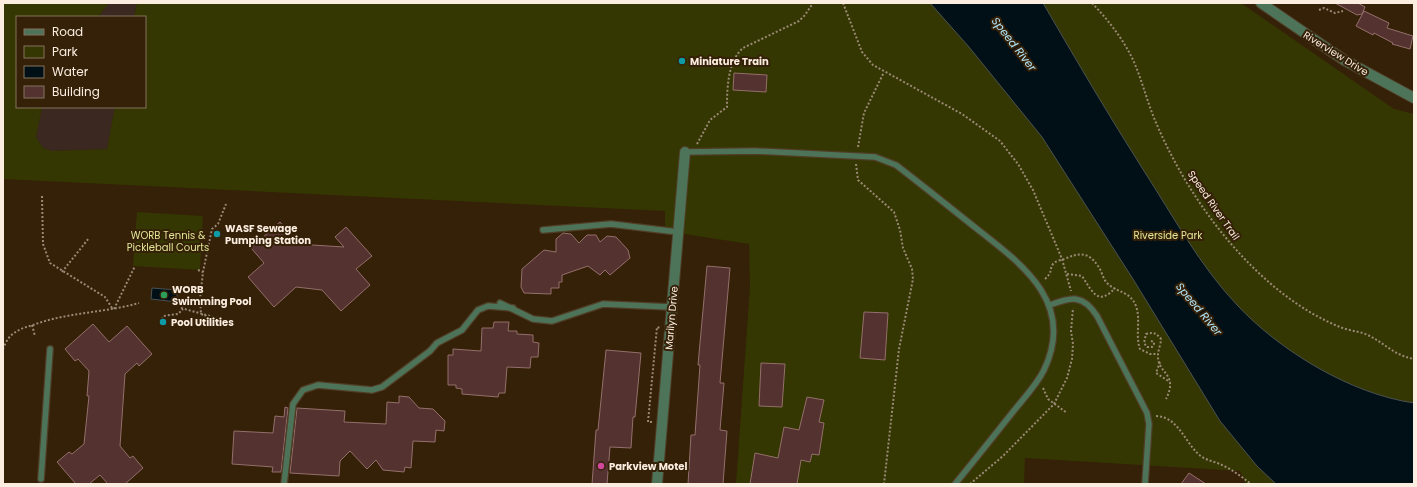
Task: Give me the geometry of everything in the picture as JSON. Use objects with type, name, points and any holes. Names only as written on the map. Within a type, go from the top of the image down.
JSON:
[{"type":"street","name":"Riverview Drive","points":[[1261,3],[1344,60],[1414,98]]},
{"type":"street","name":"Marilyn Drive","points":[[657,484],[685,152]]},
{"type":"lane","points":[[685,152],[755,151],[875,157],[896,165],[1015,258],[1038,285],[1050,305],[1053,326],[1051,349],[1044,370],[1037,382],[955,484]]},
{"type":"lane","points":[[543,230],[611,224],[678,232]]},
{"type":"lane","points":[[1050,305],[1064,300],[1078,299],[1088,304],[1097,316],[1147,413],[1149,424],[1145,484]]},
{"type":"lane","points":[[500,303],[513,308],[532,319],[552,321],[603,304],[671,307]]},
{"type":"lane","points":[[284,484],[293,404],[303,390],[318,385],[372,390],[382,388],[430,351],[437,343],[462,330],[478,310],[488,306],[513,308]]},
{"type":"lane","points":[[41,479],[50,349]]},
{"type":"path","points":[[685,152],[696,146],[710,120],[727,106],[730,76],[733,62],[738,52],[743,48],[799,21],[813,3]]},
{"type":"path","name":"Speed River Trail","points":[[1092,3],[1110,23],[1134,63],[1151,112],[1170,156],[1230,244],[1273,288],[1283,295],[1332,324],[1367,335],[1396,354],[1414,359]]},
{"type":"path","points":[[1319,10],[1324,8],[1336,13],[1343,12]]},
{"type":"path","points":[[884,72],[864,114],[859,134],[857,156],[858,180],[894,212],[900,230],[903,248],[912,269],[913,279],[899,349],[884,484]]},
{"type":"path","points":[[42,196],[43,244],[50,263],[62,272],[104,297],[111,308],[114,309]]},
{"type":"path","points":[[214,326],[201,313],[200,299],[203,272],[212,229],[218,224],[226,204]]},
{"type":"path","points":[[62,272],[89,238]]},
{"type":"path","points":[[1038,285],[1050,275],[1053,264],[1057,261],[1083,253],[1094,260],[1107,284],[1128,295],[1136,306],[1138,319],[1137,335],[1140,349],[1150,354],[1157,354]]},
{"type":"path","points":[[114,309],[135,266]]},
{"type":"path","points":[[198,270],[203,272]]},
{"type":"path","points":[[1067,274],[1082,276],[1091,291],[1096,295],[1108,296],[1115,288]]},
{"type":"path","points":[[3,349],[11,335],[17,330],[73,314],[114,309],[139,302]]},
{"type":"path","points":[[162,319],[163,316],[178,314],[182,308],[217,318],[220,325]]},
{"type":"path","points":[[32,325],[35,336]]},
{"type":"path","points":[[662,422],[648,422],[657,327],[670,328]]},
{"type":"path","points":[[1151,341],[1154,342],[1154,345],[1148,347],[1144,343],[1146,334],[1153,332],[1158,334],[1161,339],[1157,354],[1170,382],[1169,393],[1166,399]]},
{"type":"path","points":[[1160,362],[1156,373],[1170,382]]},
{"type":"path","points":[[1037,382],[1048,398],[1068,413]]},
{"type":"path","points":[[1156,416],[1163,416],[1170,420],[1184,434],[1195,451],[1203,458],[1222,465],[1251,484]]},
{"type":"shaded area","points":[[109,3],[137,3],[134,16],[99,16]]},
{"type":"shaded area","points":[[42,108],[115,108],[107,149],[52,151],[43,148],[36,137]]},
{"type":"green space","name":"Riverside Park","points":[[3,3],[109,3],[99,16],[16,16],[16,108],[42,108],[36,137],[43,148],[52,151],[107,149],[115,108],[146,108],[146,16],[134,16],[137,3],[1241,3],[1394,109],[1414,114],[1414,484],[1246,484],[1240,471],[1025,458],[1024,484],[736,484],[750,286],[749,244],[665,231],[665,211],[3,179]]},
{"type":"green space","name":"WORB Tennis & Pickleball Courts","points":[[137,212],[203,216],[200,270],[133,266]]},
{"type":"water","name":"Speed River","points":[[930,3],[1043,3],[1105,109],[1188,240],[1211,274],[1237,305],[1254,322],[1274,338],[1295,354],[1318,368],[1366,390],[1390,398],[1414,403],[1414,484],[1276,484],[1257,466],[1220,421],[1133,279],[1042,137],[969,47]]},
{"type":"water","name":"WORB Swimming Pool","points":[[152,288],[177,290],[177,302],[151,299]]},
{"type":"building","points":[[1335,3],[1358,3],[1365,7],[1362,14],[1357,15]]},
{"type":"building","points":[[1364,11],[1389,23],[1387,28],[1413,36],[1410,49],[1392,44],[1393,43],[1374,33],[1373,35],[1356,26]]},
{"type":"building","points":[[734,73],[767,75],[766,92],[733,90]]},
{"type":"building","points":[[280,222],[291,234],[281,243],[344,247],[335,237],[346,227],[372,256],[356,269],[370,285],[341,311],[322,290],[296,287],[274,307],[248,277],[264,263],[251,248]]},
{"type":"building","points":[[563,233],[571,234],[579,243],[587,235],[596,235],[600,242],[607,236],[616,237],[628,250],[630,258],[610,275],[605,270],[600,275],[588,266],[562,275],[562,282],[559,282],[559,288],[551,288],[551,294],[524,293],[521,287],[522,269],[544,250],[556,252],[556,239]]},
{"type":"building","points":[[707,266],[730,268],[720,383],[724,383],[720,430],[727,431],[723,484],[688,484],[691,435],[695,435],[700,365],[698,365]]},
{"type":"building","points":[[864,312],[888,313],[885,360],[860,358]]},
{"type":"building","points":[[494,322],[509,322],[508,331],[517,331],[517,334],[533,335],[533,342],[539,343],[538,357],[531,357],[530,368],[507,367],[505,393],[499,393],[498,397],[462,394],[462,389],[456,388],[456,385],[448,385],[448,355],[453,355],[453,349],[481,351],[482,328],[493,328]]},
{"type":"building","points":[[93,324],[109,342],[127,326],[152,354],[139,366],[137,363],[125,374],[120,446],[130,458],[133,456],[143,468],[125,484],[108,484],[100,475],[89,484],[76,484],[57,462],[69,452],[72,454],[84,444],[89,396],[87,396],[89,371],[78,359],[75,361],[65,349]]},
{"type":"building","points":[[606,350],[641,353],[635,417],[633,417],[631,448],[610,447],[607,484],[592,484],[596,430],[598,430]]},
{"type":"building","points":[[761,363],[785,364],[782,407],[759,406]]},
{"type":"building","points":[[399,396],[409,397],[419,408],[433,409],[445,421],[444,431],[436,430],[435,442],[413,441],[411,468],[405,467],[404,472],[383,470],[376,460],[367,469],[350,451],[340,461],[339,476],[290,473],[297,408],[345,411],[344,422],[386,424],[387,402],[399,403]]},
{"type":"building","points":[[807,397],[824,400],[819,422],[824,423],[819,455],[812,454],[810,462],[801,460],[797,484],[750,484],[755,453],[778,458],[784,427],[799,430]]},
{"type":"building","points":[[285,407],[288,408],[281,472],[272,472],[273,467],[232,464],[234,431],[273,433],[275,416],[284,417]]},
{"type":"building","points":[[1189,473],[1206,484],[1181,484]]},
{"type":"place","name":"Miniature Train","points":[[682,61]]},
{"type":"place","name":"WASF Sewage Pumping Station","points":[[217,234]]},
{"type":"place","name":"WORB Swimming Pool","points":[[164,295]]},
{"type":"place","name":"Pool Utilities","points":[[163,322]]},
{"type":"place","name":"Parkview Motel","points":[[601,466]]}]
